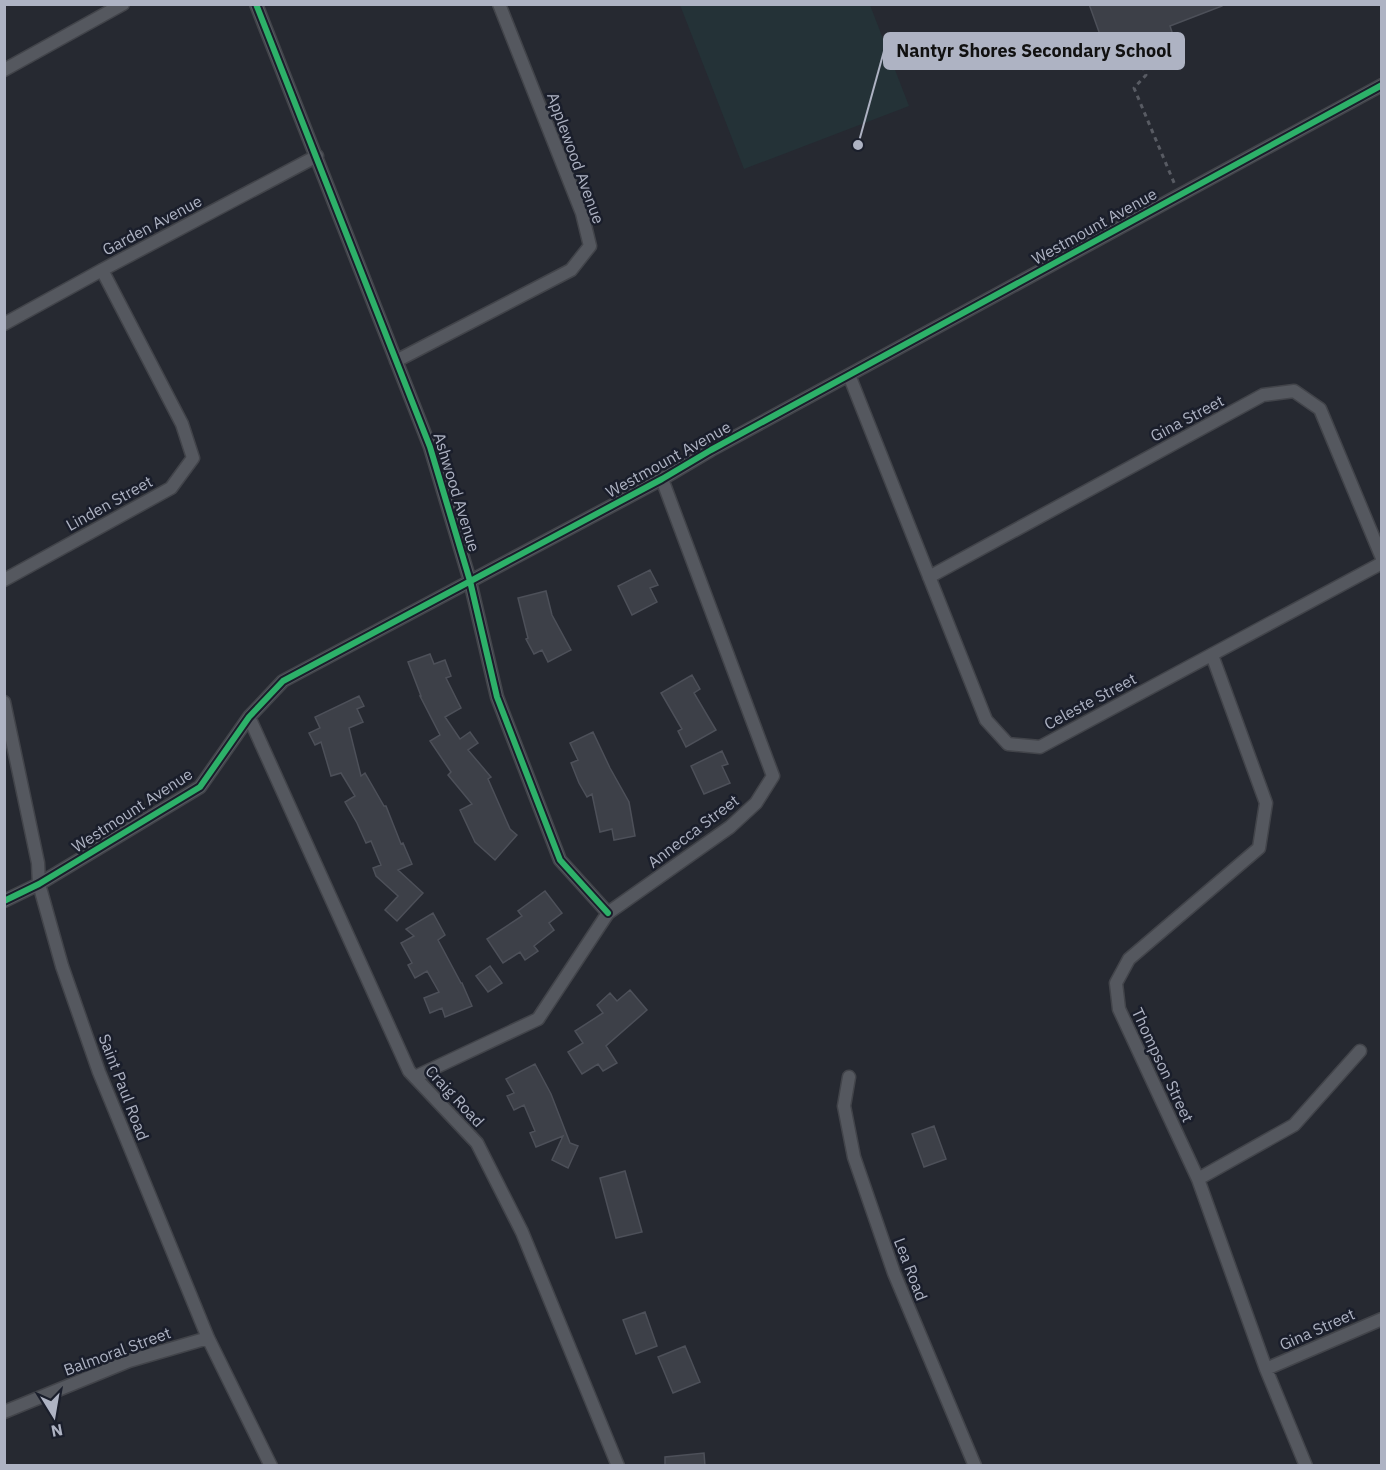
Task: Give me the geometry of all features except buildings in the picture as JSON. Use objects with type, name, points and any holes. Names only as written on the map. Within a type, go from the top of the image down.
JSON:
[{"type":"street","points":[[4,70],[123,4]]},
{"type":"street","name":"Ashwood Avenue","points":[[256,4],[430,447],[470,581],[496,698],[560,860],[608,913]]},
{"type":"street","name":"Applewood Avenue","points":[[396,360],[571,270],[590,246],[582,213],[499,4]]},
{"type":"street","name":"Westmount Avenue","points":[[4,901],[39,884],[200,787],[249,717],[283,681],[662,479],[711,450],[1382,85]]},
{"type":"street","name":"Garden Avenue","points":[[4,324],[317,156]]},
{"type":"street","name":"Linden Street","points":[[4,580],[171,488],[193,458],[182,424],[102,270]]},
{"type":"street","name":"Celeste Street","points":[[849,375],[986,720],[1008,744],[1040,747],[1382,561]]},
{"type":"street","name":"Gina Street","points":[[929,577],[1263,395],[1294,391],[1320,409],[1382,561]]},
{"type":"street","name":"Annecca Street","points":[[415,1077],[538,1019],[608,913],[730,827],[756,803],[773,776],[662,479]]},
{"type":"street","name":"Thompson Street","points":[[1212,655],[1266,803],[1258,848],[1129,959],[1116,983],[1119,1009],[1198,1179],[1266,1369],[1306,1466]]},
{"type":"street","name":"Saint Paul Road","points":[[4,702],[38,863],[39,884],[62,966],[99,1072],[208,1338],[271,1466]]},
{"type":"street","name":"Craig Road","points":[[249,717],[410,1071],[477,1143],[522,1232],[618,1466]]},
{"type":"street","points":[[1198,1179],[1294,1125],[1360,1052]]},
{"type":"street","name":"Lea Road","points":[[849,1077],[844,1106],[854,1157],[894,1273],[975,1466]]},
{"type":"street","name":"Gina Street","points":[[1266,1369],[1382,1318]]},
{"type":"street","name":"Balmoral Street","points":[[4,1412],[129,1361],[208,1338]]},
{"type":"path","points":[[1136,49],[1146,75],[1134,88],[1179,195]]},
{"type":"shaded area","points":[[680,5],[870,5],[909,106],[744,169]]},
{"type":"cycle path","points":[[256,4],[430,447],[470,581],[497,697],[560,860],[608,913]]},
{"type":"cycle path","points":[[4,901],[39,884],[200,787],[249,717],[283,681],[662,479],[711,450],[1382,85]]},
{"type":"place","name":"Nantyr Shores Secondary School","points":[[858,145]]}]
